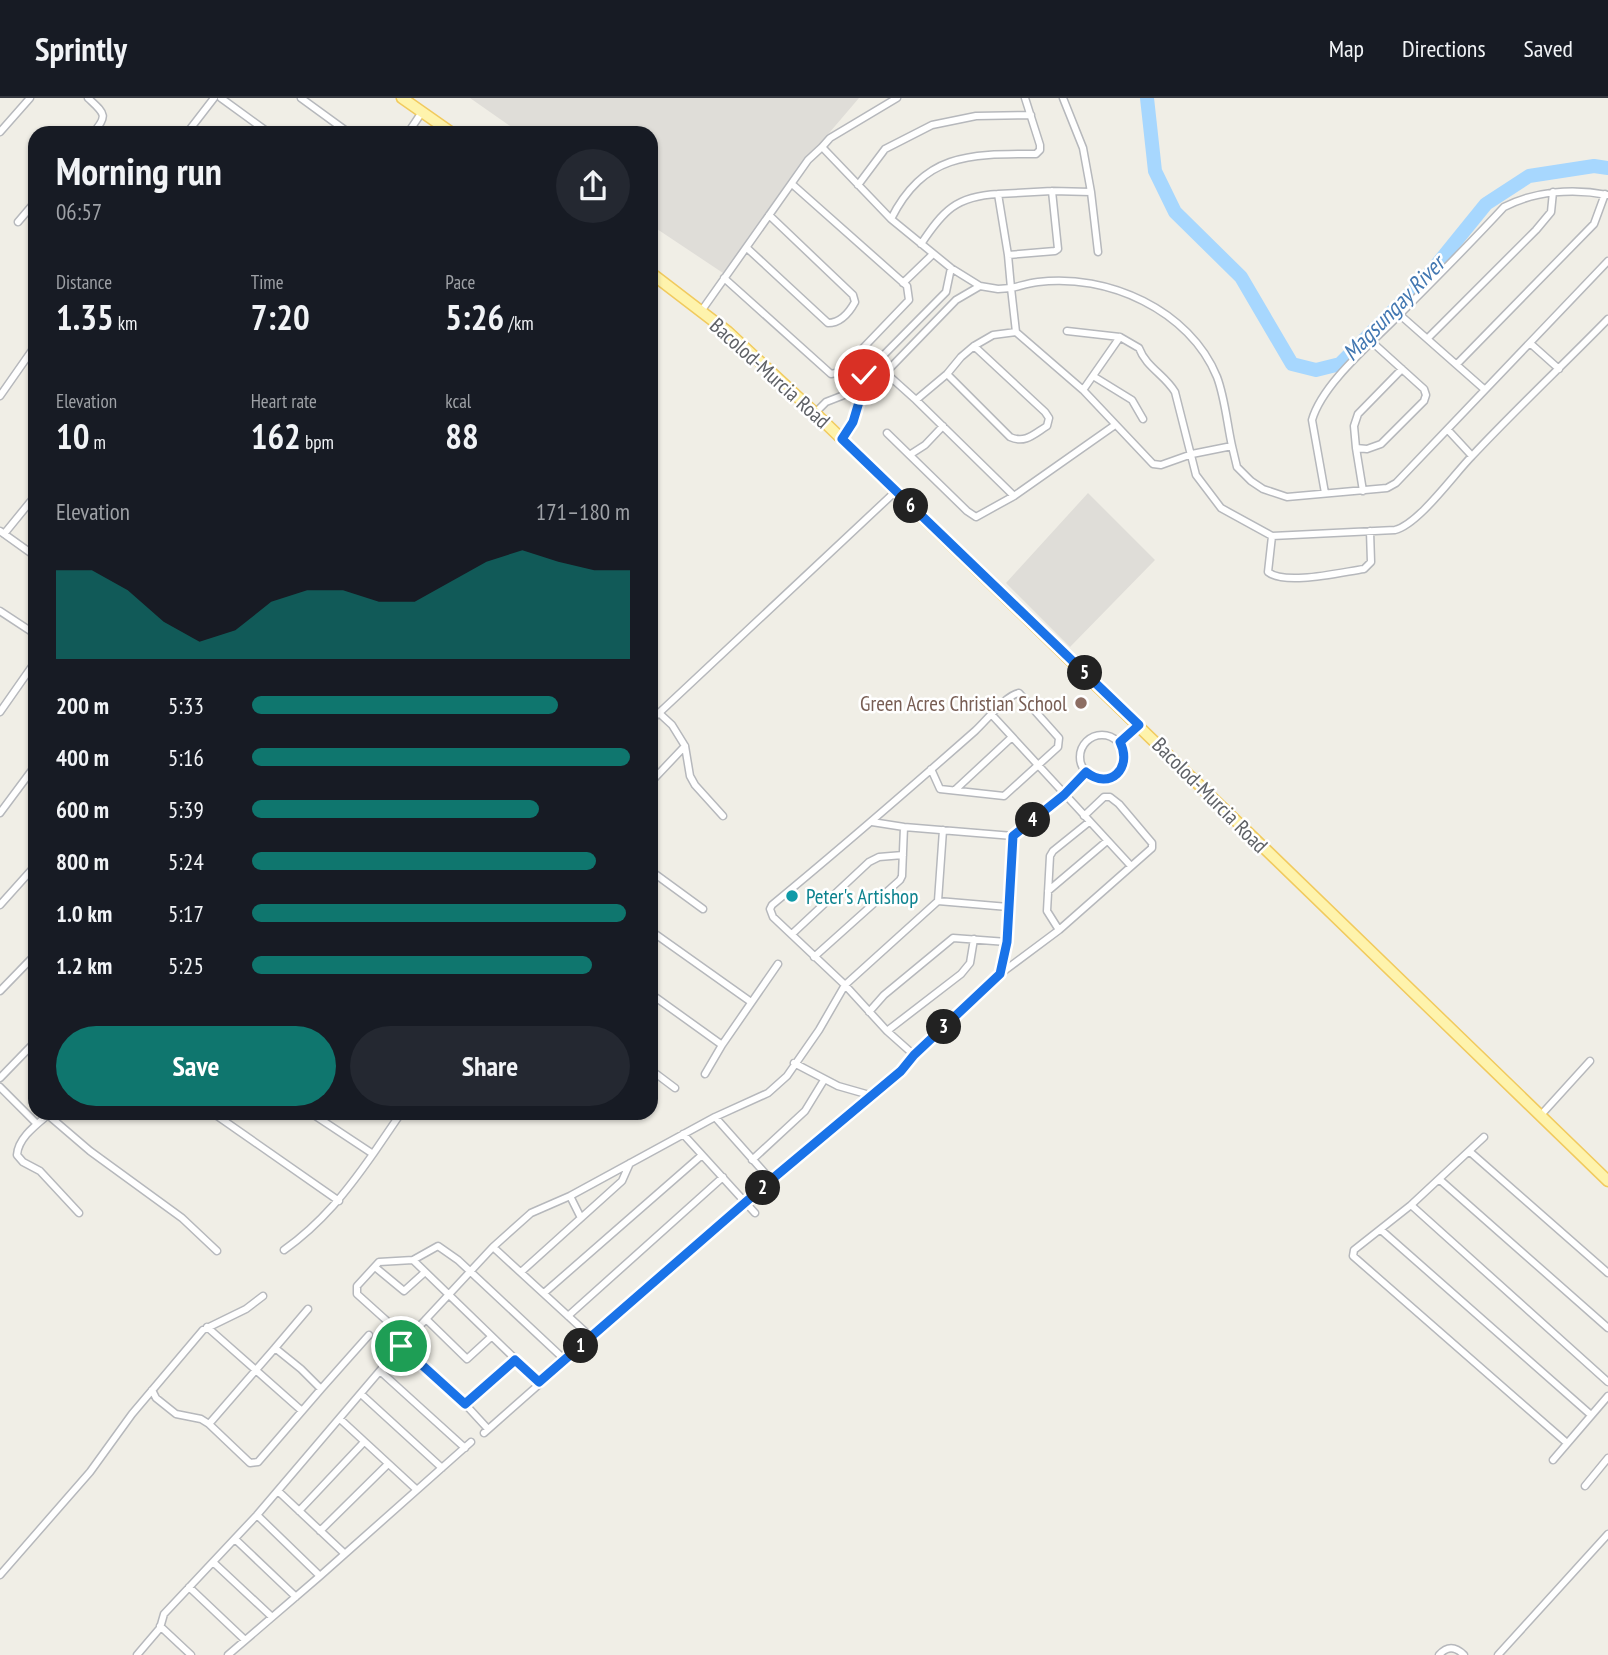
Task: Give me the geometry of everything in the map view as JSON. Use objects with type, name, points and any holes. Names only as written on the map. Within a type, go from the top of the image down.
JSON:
[{"type":"main road","points":[[402,98],[442,126]]},
{"type":"main road","name":"Bacolod-Murcia Road","points":[[658,277],[702,310],[815,413],[1608,1181]]},
{"type":"street","points":[[0,132],[30,98]]},
{"type":"street","points":[[88,98],[101,110],[104,117],[99,126]]},
{"type":"street","points":[[192,126],[214,98]]},
{"type":"street","points":[[222,98],[260,126]]},
{"type":"street","points":[[301,98],[339,126]]},
{"type":"street","points":[[702,310],[808,160],[830,138],[897,98]]},
{"type":"street","points":[[891,219],[901,198],[924,176],[945,162],[962,157],[1036,154],[1040,145],[1025,98]]},
{"type":"street","points":[[1063,98],[1083,148],[1098,252]]},
{"type":"street","points":[[413,126],[422,112]]},
{"type":"street","points":[[858,185],[885,149],[932,125],[976,116],[1031,115]]},
{"type":"street","points":[[822,147],[891,219],[951,268],[980,286],[998,289],[1038,282],[1069,281],[1098,285],[1157,309],[1183,329],[1203,353],[1217,378],[1237,467],[1263,489],[1287,497],[1387,488],[1396,483],[1608,261]]},
{"type":"street","points":[[724,278],[831,374],[840,372],[909,300],[908,290],[903,283],[792,184]]},
{"type":"street","points":[[920,244],[950,206],[967,198],[1052,191],[1091,192]]},
{"type":"street","points":[[1008,255],[1058,249],[1052,191]]},
{"type":"street","points":[[1429,338],[1536,230],[1551,212],[1553,192]]},
{"type":"street","points":[[1325,493],[1312,420],[1322,394],[1504,207],[1522,198],[1553,192],[1606,195],[1594,224],[1457,364]]},
{"type":"street","points":[[998,194],[1016,332],[1083,390],[1156,466],[1192,454],[1232,446]]},
{"type":"street","points":[[18,222],[28,210]]},
{"type":"street","points":[[747,248],[828,323],[844,317],[852,307],[855,302],[853,295],[769,215]]},
{"type":"street","points":[[903,283],[933,254]]},
{"type":"street","points":[[815,413],[826,402],[844,395],[946,292],[951,268]]},
{"type":"street","points":[[842,439],[853,422],[859,402],[956,300],[980,286]]},
{"type":"street","points":[[946,292],[956,300]]},
{"type":"street","points":[[1399,314],[1485,390]]},
{"type":"street","points":[[1067,331],[1120,337],[1139,348],[1144,360],[1169,382],[1175,392],[1196,475],[1221,508],[1272,536],[1395,530],[1405,526],[1418,516],[1472,456],[1608,319]]},
{"type":"street","points":[[907,332],[917,341]]},
{"type":"street","points":[[916,400],[974,346],[993,335],[1016,332]]},
{"type":"street","points":[[1083,390],[1120,337]]},
{"type":"street","points":[[1356,448],[1367,449],[1381,444],[1424,401],[1426,395],[1424,389],[1372,342]]},
{"type":"street","points":[[1531,344],[1559,369]]},
{"type":"street","points":[[947,374],[1010,437],[1018,441],[1025,440],[1047,426],[1049,418],[1045,412],[974,346]]},
{"type":"street","points":[[0,396],[28,356]]},
{"type":"street","points":[[1363,491],[1354,426],[1358,414],[1402,369]]},
{"type":"street","points":[[887,374],[1014,496]]},
{"type":"street","points":[[864,375],[876,384]]},
{"type":"street","points":[[1093,376],[1132,400],[1143,419]]},
{"type":"street","points":[[887,433],[976,517],[1014,496],[1115,425]]},
{"type":"street","points":[[911,454],[943,426]]},
{"type":"street","points":[[1447,430],[1472,456]]},
{"type":"street","points":[[723,816],[690,776],[685,746],[672,725],[659,713],[896,491]]},
{"type":"street","points":[[28,504],[2,532],[28,551]]},
{"type":"street","points":[[1272,536],[1268,572],[1274,577],[1292,578],[1370,566],[1370,531]]},
{"type":"street","points":[[0,612],[28,630]]},
{"type":"street","points":[[0,712],[28,672]]},
{"type":"street","points":[[914,1055],[771,914],[772,905],[872,822],[1016,692],[1059,738],[1058,747],[1004,796],[940,789],[932,769]]},
{"type":"street","points":[[992,715],[1131,866]]},
{"type":"street","points":[[1120,742],[1139,725]]},
{"type":"street","points":[[1101,734],[1120,742],[1125,760],[1116,775],[1100,779],[1086,772],[1081,764],[1080,754],[1091,737],[1101,734]]},
{"type":"street","points":[[955,790],[1012,737]]},
{"type":"street","points":[[658,775],[685,746]]},
{"type":"street","points":[[872,822],[1013,836],[1064,795],[1086,772]]},
{"type":"street","points":[[0,813],[28,775]]},
{"type":"street","points":[[401,1346],[465,1404],[486,1431],[771,1180],[873,1096],[1000,974],[1059,930],[1150,851],[1153,846],[1119,804],[1110,797],[1104,797],[1087,819],[1053,851],[1049,863],[1047,911],[1059,930]]},
{"type":"street","points":[[814,957],[900,880],[904,827]]},
{"type":"street","points":[[142,1654],[160,1626],[164,1614],[278,1492],[407,1339],[494,1247],[531,1213],[570,1196],[715,1117],[768,1093],[787,1076],[819,1030],[845,985],[938,901],[943,830]]},
{"type":"street","points":[[1000,974],[1007,942],[1013,836]]},
{"type":"street","points":[[1048,891],[1107,841]]},
{"type":"street","points":[[792,934],[869,862],[879,857],[903,855]]},
{"type":"street","points":[[0,905],[28,874]]},
{"type":"street","points":[[658,876],[703,909]]},
{"type":"street","points":[[938,901],[1009,907]]},
{"type":"street","points":[[658,936],[751,1002]]},
{"type":"street","points":[[869,1012],[884,995],[953,938],[1007,942]]},
{"type":"street","points":[[887,1031],[961,974],[970,963],[974,940]]},
{"type":"street","points":[[0,991],[28,963]]},
{"type":"street","points":[[705,1074],[778,964]]},
{"type":"street","points":[[658,998],[722,1045]]},
{"type":"street","points":[[0,1078],[28,1049]]},
{"type":"street","points":[[1541,1116],[1590,1061]]},
{"type":"street","points":[[794,1063],[824,1080],[873,1096]]},
{"type":"street","points":[[658,1075],[675,1087]]},
{"type":"street","points":[[751,1160],[805,1111],[824,1080]]},
{"type":"street","points":[[0,1087],[28,1115]]},
{"type":"street","points":[[715,1117],[771,1180]]},
{"type":"street","points":[[33,1120],[37,1124]]},
{"type":"street","points":[[42,1120],[24,1138],[17,1149],[17,1155],[23,1162],[40,1171],[79,1213]]},
{"type":"street","points":[[56,1120],[90,1151],[181,1218],[217,1251]]},
{"type":"street","points":[[223,1120],[339,1201]]},
{"type":"street","points":[[322,1120],[373,1154]]},
{"type":"street","points":[[284,1250],[315,1226],[339,1201],[396,1120]]},
{"type":"street","points":[[683,1134],[755,1213]]},
{"type":"street","points":[[1483,1137],[1411,1205],[1354,1250],[1354,1257],[1567,1443]]},
{"type":"street","points":[[1469,1151],[1608,1273]]},
{"type":"street","points":[[544,1293],[702,1155]]},
{"type":"street","points":[[521,1272],[622,1181],[630,1163]]},
{"type":"street","points":[[568,1316],[723,1177]]},
{"type":"street","points":[[1439,1179],[1608,1328]]},
{"type":"street","points":[[570,1196],[581,1218]]},
{"type":"street","points":[[1411,1205],[1608,1382]]},
{"type":"street","points":[[1381,1230],[1591,1415]]},
{"type":"street","points":[[407,1339],[356,1291],[357,1286],[383,1261],[413,1260],[440,1246],[565,1360]]},
{"type":"street","points":[[494,1247],[591,1337]]},
{"type":"street","points":[[413,1260],[539,1382]]},
{"type":"street","points":[[375,1267],[404,1291],[424,1273]]},
{"type":"street","points":[[0,1575],[90,1472],[152,1390],[207,1327],[246,1309],[263,1296]]},
{"type":"street","points":[[209,1424],[308,1309]]},
{"type":"street","points":[[426,1319],[467,1359],[491,1337]]},
{"type":"street","points":[[207,1327],[302,1411]]},
{"type":"street","points":[[152,1390],[156,1398],[176,1414],[201,1419],[253,1463],[258,1462],[369,1335]]},
{"type":"street","points":[[275,1348],[321,1389]]},
{"type":"street","points":[[465,1404],[515,1360]]},
{"type":"street","points":[[380,1371],[465,1448]]},
{"type":"street","points":[[361,1394],[442,1468]]},
{"type":"street","points":[[1553,1460],[1608,1396]]},
{"type":"street","points":[[340,1419],[417,1490]]},
{"type":"street","points":[[299,1511],[364,1442]]},
{"type":"street","points":[[228,1655],[471,1442]]},
{"type":"street","points":[[1585,1486],[1608,1458]]},
{"type":"street","points":[[320,1531],[388,1464]]},
{"type":"street","points":[[278,1492],[345,1554]]},
{"type":"street","points":[[257,1515],[320,1576]]},
{"type":"street","points":[[1498,1655],[1608,1534]]},
{"type":"street","points":[[235,1539],[296,1597]]},
{"type":"street","points":[[213,1562],[272,1617]]},
{"type":"street","points":[[189,1587],[245,1640]]},
{"type":"street","points":[[160,1626],[191,1655]]},
{"type":"street","points":[[1438,1655],[1451,1647],[1464,1655]]},
{"type":"shaded area","points":[[470,98],[859,98],[824,139],[729,277],[658,230],[658,126],[510,126]]},
{"type":"shaded area","points":[[1088,493],[1155,560],[1070,647],[1006,583]]},
{"type":"waterway","name":"Magsungay River","points":[[1147,98],[1155,171],[1175,212],[1241,277],[1292,364],[1316,370],[1340,364],[1426,278],[1486,204],[1529,176],[1594,166],[1608,168]]},
{"type":"place","name":"Green Acres Christian School","points":[[1081,703]]},
{"type":"place","name":"Peter's Artishop","points":[[792,896]]},
{"type":"route","points":[[401,1346],[465,1404],[515,1360],[539,1382],[901,1071],[914,1055],[1000,974],[1007,942],[1013,836],[1064,795],[1086,772],[1092,777],[1107,779],[1122,768],[1125,760],[1120,742],[1139,725],[842,439],[853,422],[857,405],[876,384],[864,375]]}]
